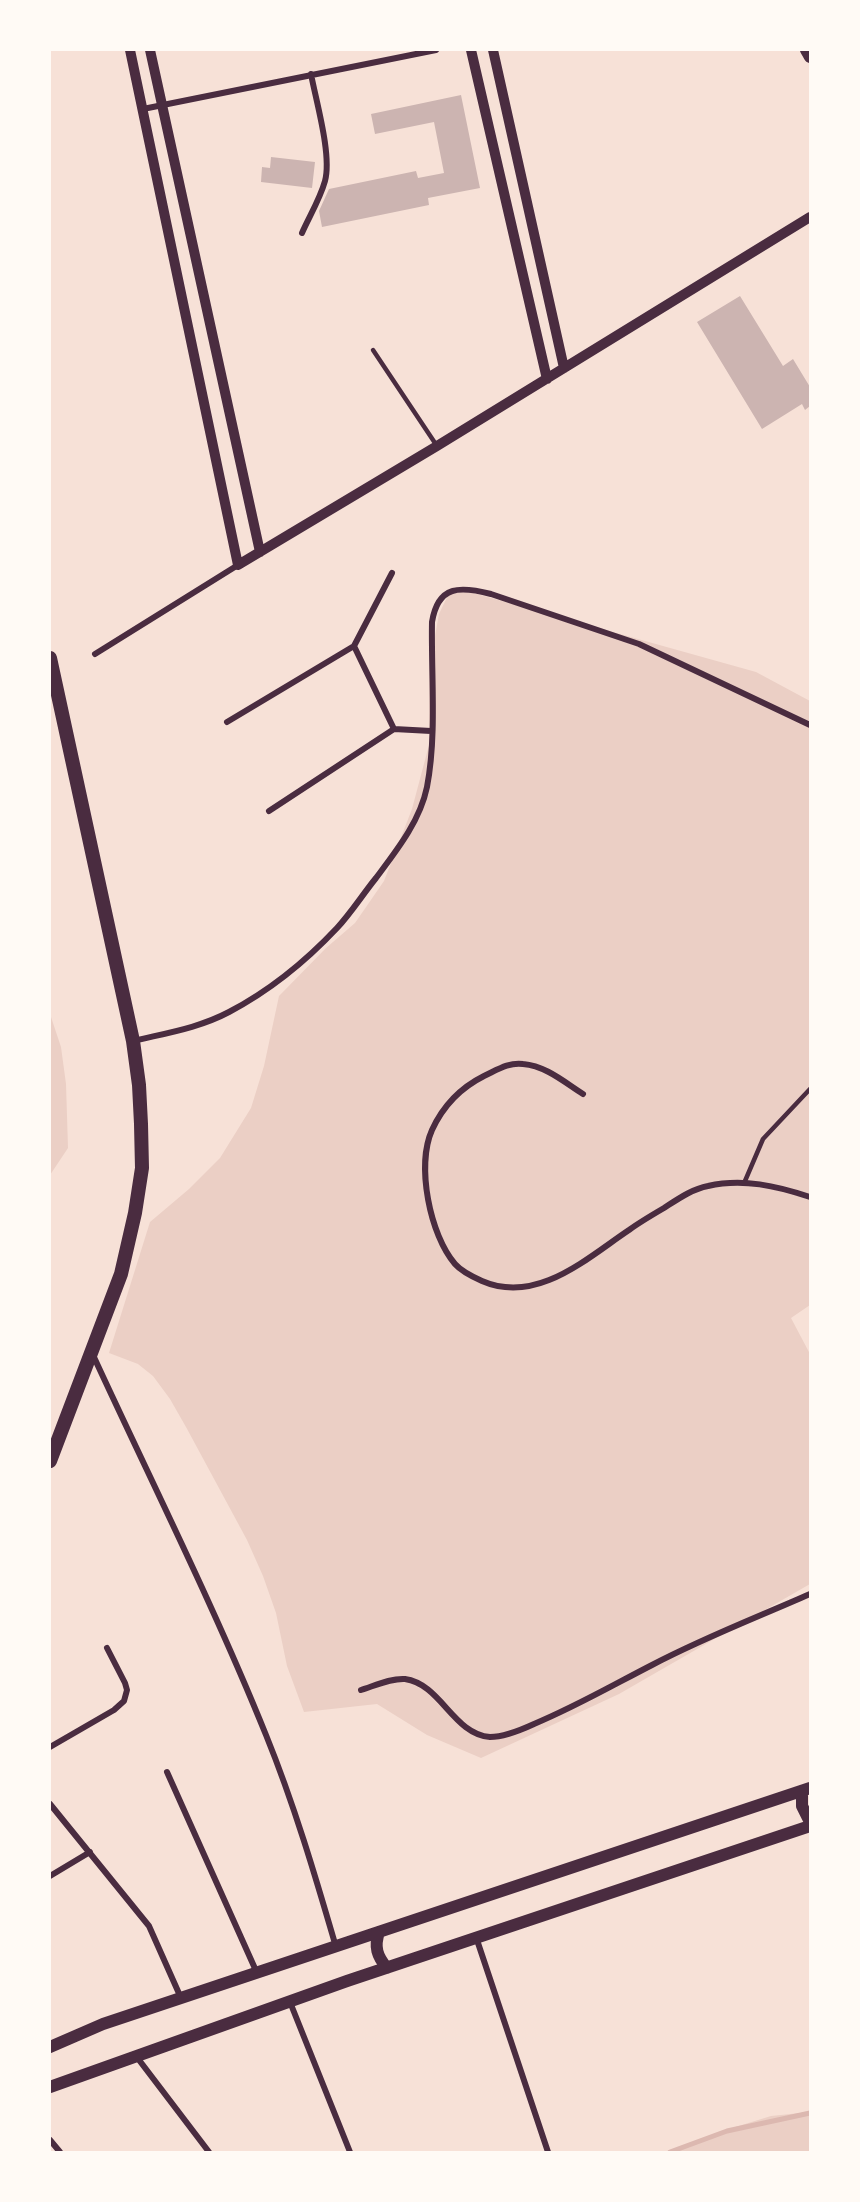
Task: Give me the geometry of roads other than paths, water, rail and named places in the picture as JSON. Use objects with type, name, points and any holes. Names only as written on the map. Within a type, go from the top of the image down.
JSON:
[{"type":"highway","points":[[50,658],[133,1041],[139,1085],[141,1125],[140,1179],[121,1274],[50,1461]]},
{"type":"main road","points":[[806,50],[810,57]]},
{"type":"main road","points":[[806,1789],[802,1806],[810,1822]]},
{"type":"main road","points":[[50,2047],[104,2024],[806,1789]]},
{"type":"main road","points":[[50,2087],[387,1968],[810,1826]]},
{"type":"main road","points":[[379,1932],[376,1951],[387,1968]]},
{"type":"street","points":[[130,50],[238,565]]},
{"type":"street","points":[[150,50],[260,552]]},
{"type":"street","points":[[143,109],[436,50]]},
{"type":"street","points":[[471,50],[547,379]]},
{"type":"street","points":[[493,50],[564,368]]},
{"type":"street","points":[[302,233],[325,181],[326,166],[323,136],[311,74]]},
{"type":"street","points":[[95,654],[810,217]]},
{"type":"street","points":[[227,722],[354,646],[392,573]]},
{"type":"street","points":[[133,1041],[193,1028],[230,1012],[259,995],[304,960],[338,927],[389,861],[418,815],[426,788],[431,731],[432,622],[435,608],[443,596],[456,589],[491,594],[639,644],[810,725]]},
{"type":"street","points":[[354,646],[394,729]]},
{"type":"street","points":[[269,811],[394,729],[431,731]]},
{"type":"street","points":[[583,1094],[552,1073],[521,1063],[506,1066],[478,1079],[446,1105],[431,1132],[426,1152],[425,1175],[431,1214],[437,1230],[456,1265],[467,1274],[484,1282],[503,1286],[526,1287],[554,1278],[587,1260],[629,1230],[695,1190],[718,1184],[744,1181],[810,1197]]},
{"type":"street","points":[[91,1352],[230,1650],[262,1726],[303,1834],[336,1947]]},
{"type":"street","points":[[361,1690],[394,1680],[414,1682],[432,1694],[462,1723],[478,1734],[491,1737],[509,1734],[570,1709],[654,1664],[810,1594]]},
{"type":"street","points":[[50,1747],[114,1710],[124,1701],[127,1689],[108,1648]]},
{"type":"street","points":[[167,1772],[257,1974]]},
{"type":"street","points":[[50,1804],[149,1926],[181,1999]]},
{"type":"street","points":[[50,1876],[90,1852]]},
{"type":"street","points":[[477,1938],[548,2152]]},
{"type":"street","points":[[290,2002],[350,2152]]},
{"type":"street","points":[[136,2056],[209,2152]]},
{"type":"street","points":[[50,2140],[60,2152]]},
{"type":"lane","points":[[373,350],[438,446]]},
{"type":"lane","points":[[744,1181],[763,1139],[810,1089]]},
{"type":"waterway","points":[[670,2152],[727,2131],[810,2113]]}]
